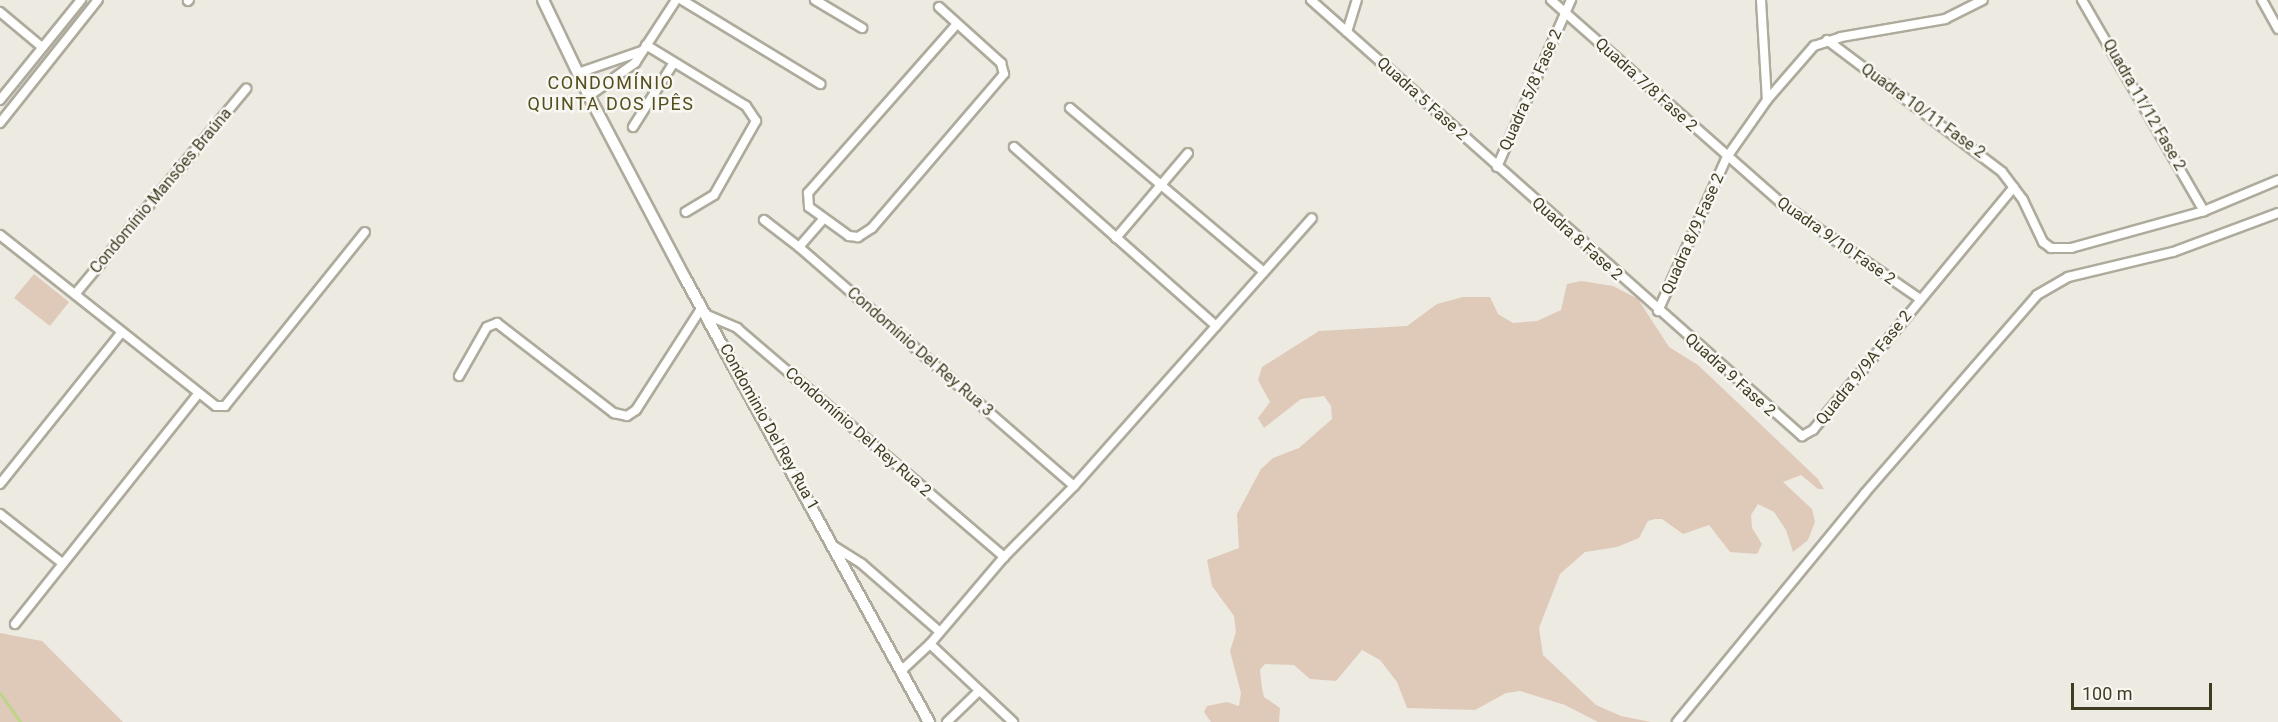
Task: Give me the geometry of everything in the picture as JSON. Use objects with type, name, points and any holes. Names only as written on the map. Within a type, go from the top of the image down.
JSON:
[{"type":"street","points":[[0,100],[81,0]]},
{"type":"street","points":[[0,123],[98,0]]},
{"type":"street","name":"Condominio Del Rey Rua 1","points":[[543,0],[589,96],[929,722]]},
{"type":"street","points":[[589,96],[635,63],[676,0]]},
{"type":"street","points":[[682,0],[820,84]]},
{"type":"street","points":[[815,0],[862,28]]},
{"type":"street","name":"Quadra 5 Fase 2","points":[[1311,0],[1497,167]]},
{"type":"street","points":[[1347,32],[1357,0]]},
{"type":"street","name":"Quadra 7/8 Fase 2","points":[[1551,0],[1727,157]]},
{"type":"street","name":"Quadra 5/8 Fase 2","points":[[1497,167],[1571,0]]},
{"type":"street","points":[[1761,0],[1766,39],[1767,100]]},
{"type":"street","points":[[1827,40],[1945,19],[1983,0]]},
{"type":"street","name":"Quadra 11/12 Fase 2","points":[[2082,0],[2204,211]]},
{"type":"street","points":[[2262,0],[2278,29]]},
{"type":"street","points":[[939,7],[1001,63],[1002,78],[872,228],[854,237],[823,219],[808,205],[808,193],[957,24]]},
{"type":"street","points":[[0,12],[42,47]]},
{"type":"street","name":"Quadra 8/9 Fase 2","points":[[1658,311],[1727,157],[1767,100],[1809,51],[1827,40]]},
{"type":"street","name":"Quadra 10/11 Fase 2","points":[[1827,40],[1988,159],[2014,187],[2043,242],[2055,249],[2204,211],[2278,180]]},
{"type":"street","points":[[578,73],[644,48],[746,106],[756,121],[714,195],[686,212]]},
{"type":"street","points":[[633,127],[673,64]]},
{"type":"street","name":"Condomínio Mansões Braúna","points":[[76,293],[246,89]]},
{"type":"street","points":[[1071,108],[1264,272]]},
{"type":"street","points":[[1014,147],[1216,326]]},
{"type":"street","points":[[1116,238],[1188,153]]},
{"type":"street","name":"Quadra 9/10 Fase 2","points":[[1727,157],[1806,223],[1920,299]]},
{"type":"street","name":"Quadra 8 Fase 2","points":[[1497,167],[1658,311]]},
{"type":"street","name":"Quadra 9/9A Fase 2","points":[[1805,435],[2014,187]]},
{"type":"street","points":[[1677,722],[1872,484],[2037,295],[2068,277],[2173,252],[2278,213]]},
{"type":"street","points":[[901,671],[930,644],[1004,556],[1074,486],[1312,218]]},
{"type":"street","points":[[799,246],[823,219]]},
{"type":"street","name":"Condomínio Del Rey Rua 3","points":[[764,220],[799,246],[1074,486]]},
{"type":"street","points":[[0,235],[76,293],[121,333],[198,394],[216,406],[225,406],[365,232]]},
{"type":"street","points":[[459,376],[487,327],[497,323],[614,413],[627,416],[636,410],[705,311]]},
{"type":"street","name":"Condomínio Del Rey Rua 2","points":[[705,311],[737,328],[1004,556]]},
{"type":"street","name":"Quadra 9 Fase 2","points":[[1658,311],[1794,431],[1805,435]]},
{"type":"street","points":[[0,484],[121,333]]},
{"type":"street","points":[[15,624],[198,394]]},
{"type":"street","points":[[0,514],[62,563]]},
{"type":"street","name":"Condominio Del Rey Rua 1","points":[[835,547],[862,564],[940,632]]},
{"type":"street","points":[[930,644],[1013,722]]},
{"type":"street","points":[[947,722],[979,692]]},
{"type":"shaded area","points":[[34,274],[69,302],[50,326],[14,298]]},
{"type":"shaded area","points":[[1581,281],[1613,286],[1638,299],[1669,347],[1698,365],[1817,478],[1824,489],[1818,489],[1801,475],[1783,482],[1812,509],[1815,522],[1808,540],[1793,552],[1786,530],[1774,512],[1758,504],[1751,515],[1752,528],[1762,544],[1757,554],[1730,552],[1709,525],[1683,534],[1662,519],[1655,519],[1648,521],[1639,538],[1617,547],[1585,552],[1560,574],[1539,628],[1543,655],[1596,705],[1621,716],[1651,722],[1598,722],[1565,705],[1520,691],[1506,693],[1475,710],[1407,708],[1397,682],[1380,660],[1362,650],[1336,681],[1310,679],[1294,665],[1265,664],[1260,670],[1264,697],[1280,708],[1279,722],[1211,722],[1204,712],[1207,706],[1227,702],[1239,706],[1241,693],[1230,651],[1236,632],[1234,616],[1212,586],[1207,560],[1239,548],[1237,514],[1261,469],[1273,458],[1299,448],[1332,419],[1331,406],[1324,396],[1301,399],[1264,428],[1258,418],[1270,402],[1258,380],[1262,367],[1319,331],[1407,326],[1437,304],[1463,297],[1490,297],[1498,314],[1513,323],[1537,321],[1561,310],[1567,284]]},
{"type":"shaded area","points":[[0,633],[42,641],[123,722],[0,722]]},
{"type":"waterway","points":[[0,693],[20,722]]},
{"type":"district","name":"CONDOMÍNIO QUINTA DOS IPÊS","points":[[611,94]]}]
